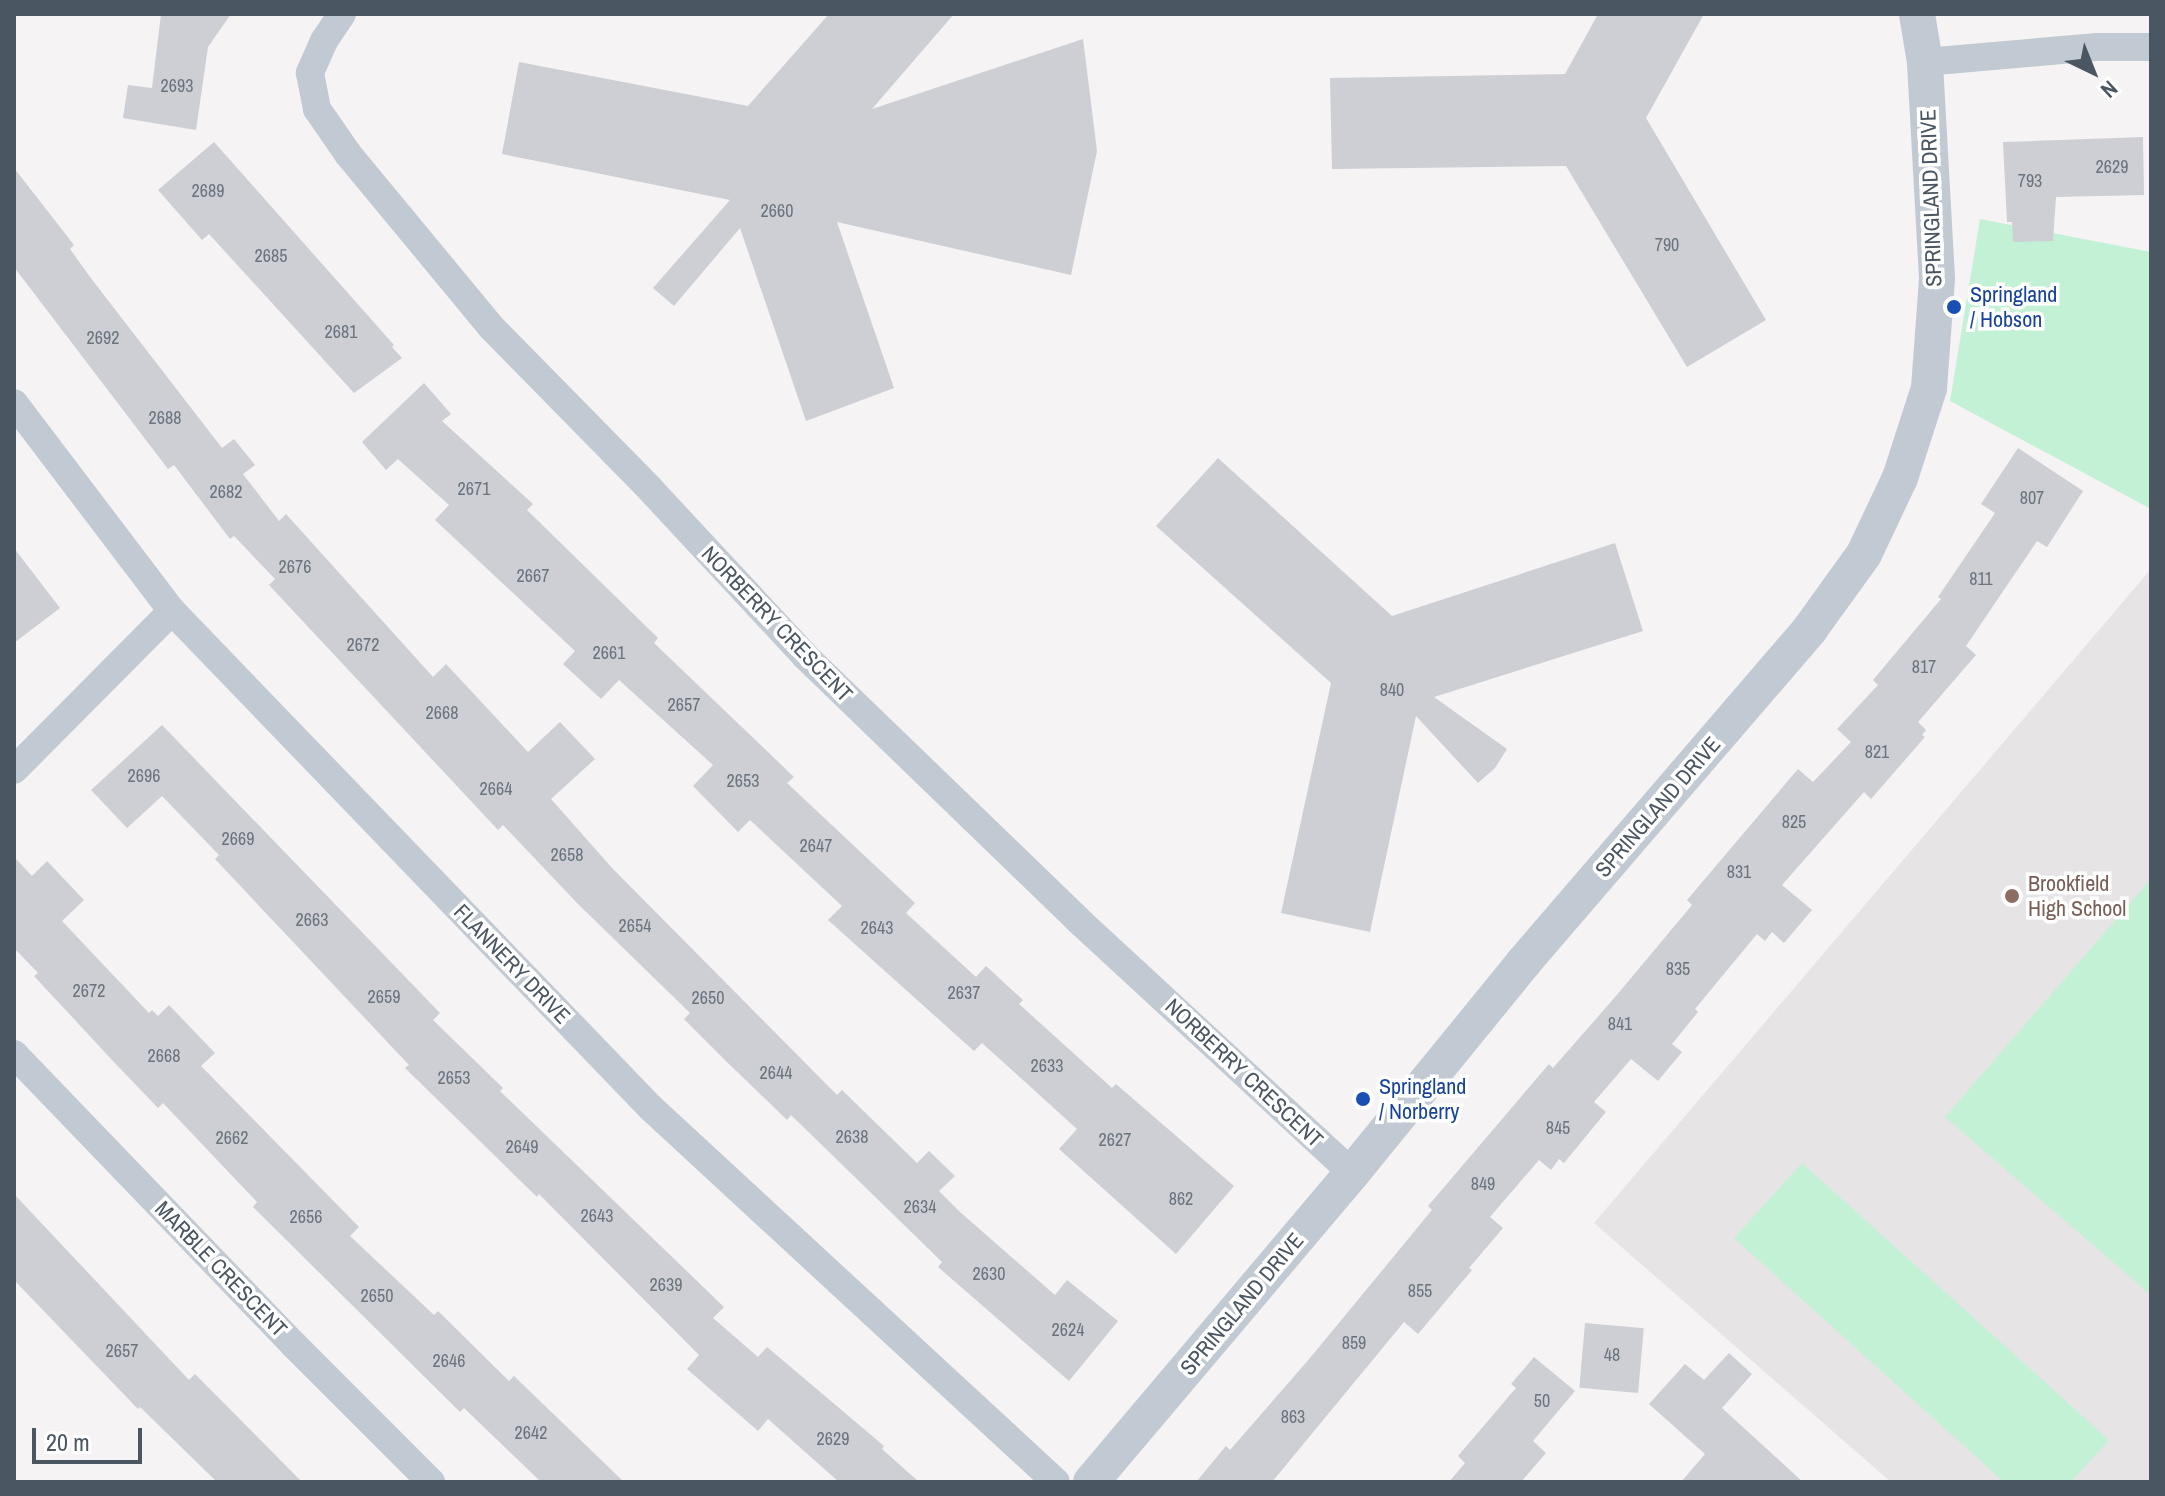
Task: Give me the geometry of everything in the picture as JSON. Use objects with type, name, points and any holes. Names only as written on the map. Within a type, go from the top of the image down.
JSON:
[{"type":"street","name":"NORBERRY CRESCENT","points":[[342,14],[324,41],[310,73],[317,109],[348,154],[491,327],[650,489],[805,656],[1077,919],[1352,1173]]},
{"type":"street","name":"SPRINGLAND DRIVE","points":[[1091,1482],[1352,1173],[1523,963],[1810,629],[1864,554],[1900,478],[1929,388],[1937,278],[1925,62],[1917,14]]},
{"type":"street","points":[[1925,62],[2097,47],[2151,47]]},
{"type":"street","name":"FLANNERY DRIVE","points":[[14,403],[172,611],[651,1108],[1056,1482]]},
{"type":"street","points":[[14,770],[172,611]]},
{"type":"street","name":"MARBLE CRESCENT","points":[[14,1054],[294,1345],[431,1482]]},
{"type":"shaded area","name":"Brookfield High School","points":[[2151,569],[2151,1482],[1891,1482],[1594,1223]]},
{"type":"green space","points":[[1980,219],[2151,252],[2151,509],[1950,401]]},
{"type":"green space","points":[[2151,879],[2151,1295],[1945,1117]]},
{"type":"green space","points":[[1802,1163],[2109,1440],[2071,1482],[2004,1482],[1734,1238]]},
{"type":"building","points":[[161,14],[231,14],[208,47],[196,130],[123,118],[128,85],[152,88]]},
{"type":"building","points":[[829,14],[954,14],[872,109],[1083,39],[1097,151],[1071,275],[837,222],[894,388],[806,421],[740,228],[674,306],[653,288],[730,200],[502,154],[519,62],[748,106]]},
{"type":"building","points":[[1598,14],[1704,14],[1646,118],[1766,320],[1687,367],[1566,166],[1332,169],[1330,78],[1565,74]]},
{"type":"building","points":[[2143,137],[2144,195],[2056,197],[2053,241],[2013,242],[2012,222],[2007,222],[2003,142]]},
{"type":"building","points":[[214,142],[394,345],[392,347],[402,358],[354,393],[209,234],[202,240],[158,190]]},
{"type":"building","points":[[14,168],[74,245],[70,249],[90,277],[222,448],[234,439],[255,465],[243,474],[279,521],[286,514],[433,677],[446,664],[528,752],[560,722],[595,759],[551,799],[613,869],[837,1095],[842,1090],[917,1163],[929,1151],[955,1176],[939,1191],[960,1212],[1055,1295],[1067,1280],[1118,1321],[1069,1381],[938,1267],[942,1262],[791,1115],[787,1120],[684,1019],[690,1013],[577,903],[503,825],[498,830],[269,585],[275,579],[234,536],[230,539],[174,465],[168,469],[14,267]]},
{"type":"building","points":[[424,383],[451,414],[442,421],[533,504],[527,510],[658,638],[654,643],[794,777],[787,783],[915,903],[906,913],[976,977],[986,966],[1023,1000],[1019,1004],[1112,1088],[1116,1084],[1234,1186],[1176,1254],[1059,1149],[1077,1129],[982,1043],[974,1051],[828,920],[842,906],[750,820],[738,832],[693,786],[713,765],[619,680],[601,699],[563,664],[575,651],[435,520],[449,505],[398,459],[386,470],[362,442]]},
{"type":"building","points":[[2018,448],[2083,491],[2047,547],[2037,541],[1966,646],[1976,655],[1918,722],[1926,730],[1922,735],[1925,737],[1871,799],[1864,792],[1782,885],[1812,910],[1784,943],[1772,932],[1765,941],[1757,934],[1695,1009],[1698,1012],[1672,1044],[1682,1052],[1658,1081],[1631,1059],[1594,1102],[1606,1112],[1564,1163],[1559,1159],[1551,1170],[1539,1160],[1490,1217],[1503,1228],[1469,1268],[1472,1270],[1418,1334],[1404,1322],[1272,1482],[1196,1482],[1226,1446],[1230,1450],[1310,1358],[1432,1210],[1428,1206],[1549,1064],[1553,1068],[1616,996],[1692,905],[1687,900],[1798,769],[1813,782],[1851,742],[1837,729],[1878,685],[1873,680],[1941,599],[1938,597],[1995,513],[1981,504]]},
{"type":"building","points":[[1218,458],[1392,616],[1615,543],[1643,631],[1434,697],[1507,749],[1495,768],[1478,783],[1416,716],[1370,932],[1281,913],[1331,683],[1156,526]]},
{"type":"building","points":[[14,548],[60,608],[14,643]]},
{"type":"building","points":[[162,725],[440,1013],[433,1020],[503,1088],[500,1091],[724,1307],[713,1318],[758,1357],[767,1347],[884,1446],[882,1449],[919,1482],[839,1482],[768,1419],[758,1431],[687,1369],[699,1355],[539,1194],[537,1197],[405,1068],[409,1065],[215,859],[219,855],[162,796],[127,828],[91,790]]},
{"type":"building","points":[[14,857],[32,876],[47,861],[84,900],[62,921],[149,1013],[152,1010],[158,1016],[169,1005],[215,1053],[201,1066],[359,1227],[350,1236],[434,1315],[438,1311],[509,1381],[514,1376],[624,1482],[541,1482],[464,1408],[460,1412],[253,1207],[257,1202],[163,1103],[158,1108],[112,1060],[34,976],[38,973],[14,948]]},
{"type":"building","points":[[14,1194],[189,1380],[195,1374],[302,1482],[217,1482],[140,1407],[138,1409],[14,1280]]},
{"type":"building","points":[[1585,1323],[1644,1328],[1638,1393],[1579,1388]]},
{"type":"building","points":[[1729,1353],[1752,1374],[1722,1408],[1803,1482],[1681,1482],[1705,1454],[1649,1404],[1685,1364],[1704,1380]]},
{"type":"building","points":[[1534,1357],[1575,1391],[1533,1441],[1546,1453],[1521,1482],[1449,1482],[1465,1463],[1458,1456],[1516,1388],[1511,1384]]},
{"type":"place","name":"Springland / Hobson","points":[[1954,307]]},
{"type":"place","name":"Brookfield High School","points":[[2012,896]]},
{"type":"place","name":"Springland / Norberry","points":[[1363,1099]]}]
